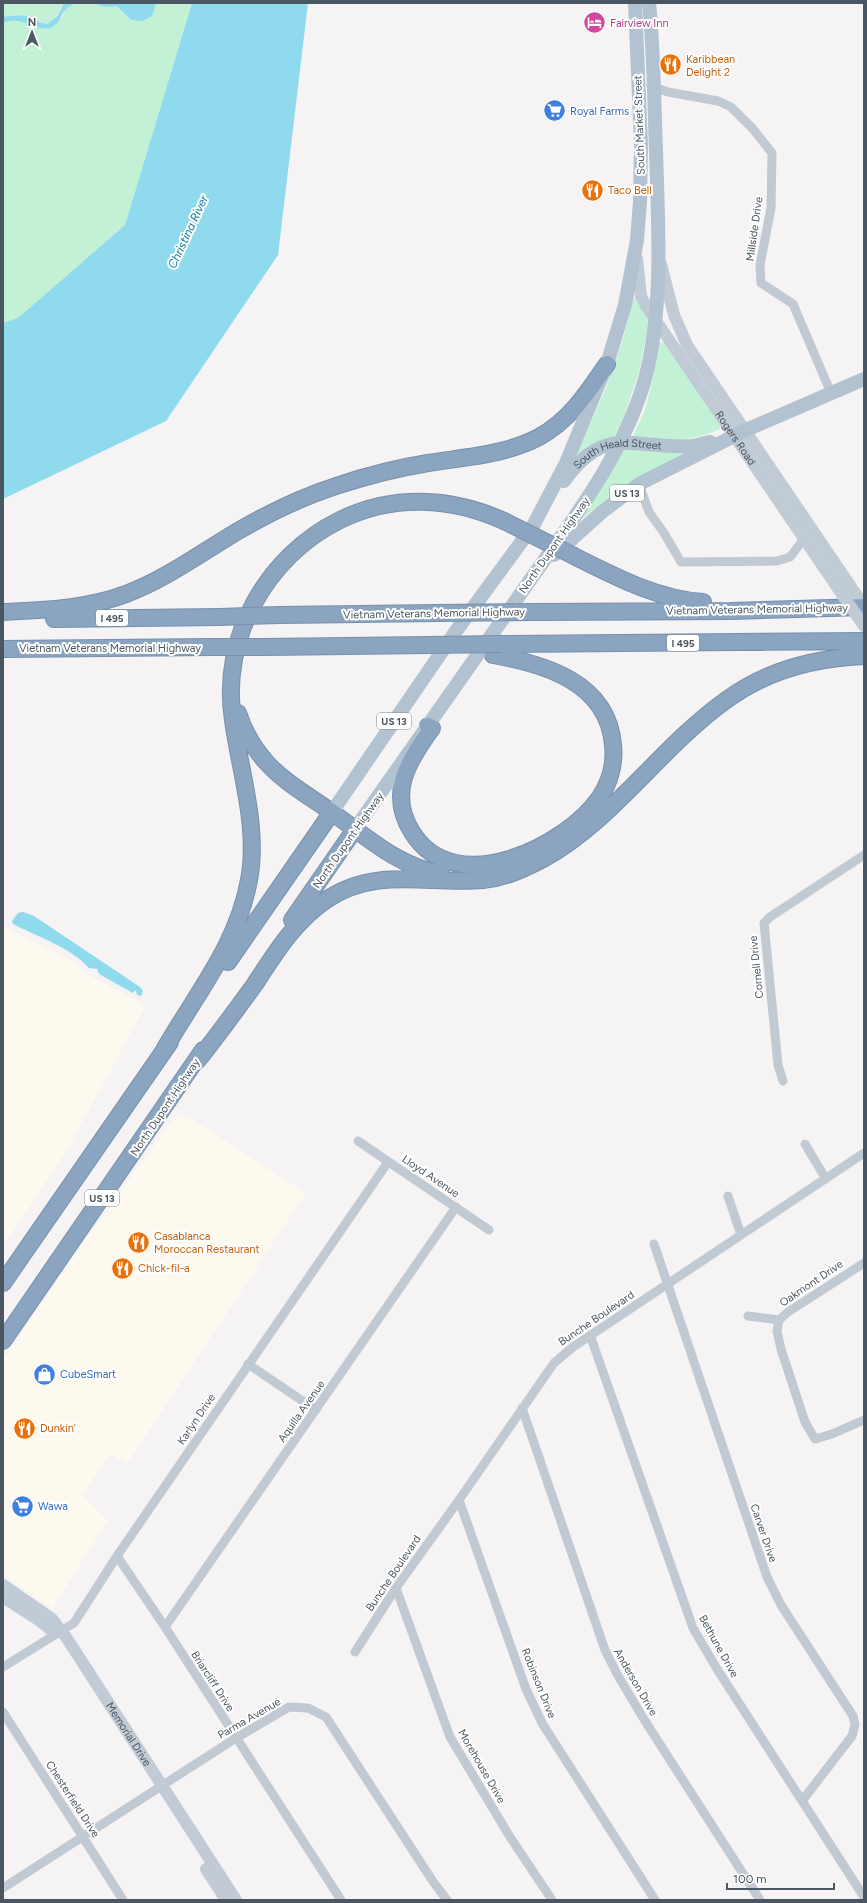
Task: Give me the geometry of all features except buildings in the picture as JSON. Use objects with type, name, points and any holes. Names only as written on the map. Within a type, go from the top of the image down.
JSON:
[{"type":"highway","points":[[3,612],[68,608],[92,604],[117,597],[159,579],[251,524],[319,492],[387,471],[492,453],[523,444],[547,432],[568,416],[585,397],[607,364]]},
{"type":"highway","points":[[164,1050],[222,957],[241,910],[249,879],[252,854],[251,830],[232,713],[231,693],[233,670],[242,634],[260,591],[276,569],[294,550],[333,524],[349,516],[376,507],[396,504],[437,502],[461,506],[504,521],[632,583],[681,600],[806,608]]},
{"type":"highway","name":"Vietnam Veterans Memorial Highway","points":[[3,620],[864,607]]},
{"type":"highway","name":"I 495","points":[[497,650],[864,642]]},
{"type":"highway","name":"Vietnam Veterans Memorial Highway","points":[[3,649],[428,645],[497,650]]},
{"type":"highway","points":[[428,726],[432,728],[407,768],[402,787],[401,800],[405,818],[413,835],[426,848],[441,858],[457,864],[470,865],[489,864],[510,859],[534,849],[557,835],[579,819],[592,806],[608,782],[614,752],[610,729],[600,707],[582,688],[563,675],[497,650]]},
{"type":"highway","points":[[198,1060],[223,1029],[297,924],[315,908],[332,896],[356,885],[380,879],[483,880],[510,874],[524,868],[553,853],[589,827],[698,723],[734,695],[762,679],[791,668],[823,660],[864,656]]},
{"type":"highway","points":[[233,670],[234,691],[237,708],[246,731],[256,750],[276,772],[332,812],[354,830],[398,859],[434,872],[456,876],[476,876],[524,868]]},
{"type":"highway","name":"US 13","points":[[3,1283],[9,1270],[164,1050],[197,1006],[332,812]]},
{"type":"highway","name":"North Dupont Highway","points":[[4,1338],[198,1060],[218,1027],[354,830]]},
{"type":"main road","name":"South Market Street","points":[[607,364],[625,305],[637,240],[641,144],[635,3]]},
{"type":"main road","name":"South Market Street","points":[[649,3],[654,87],[658,249],[656,322]]},
{"type":"main road","name":"North Dupont Highway","points":[[354,830],[536,572],[601,476],[620,442],[645,378],[656,322]]},
{"type":"main road","points":[[533,526],[566,463],[607,364]]},
{"type":"main road","name":"South Heald Street","points":[[536,572],[602,512],[639,484],[740,434],[864,379]]},
{"type":"main road","name":"South Heald Street","points":[[533,526],[573,469],[586,456],[602,447],[620,442],[693,446],[740,434]]},
{"type":"main road","name":"US 13","points":[[332,812],[452,637],[533,526]]},
{"type":"street","name":"Millside Drive","points":[[638,82],[718,101],[731,107],[750,124],[772,153],[771,208],[760,265],[760,283],[793,304],[831,393]]},
{"type":"street","name":"Rogers Road","points":[[637,240],[638,276],[641,296],[656,322],[740,434],[864,607]]},
{"type":"street","name":"Rogers Road","points":[[658,249],[674,315],[687,345],[804,539],[864,626]]},
{"type":"street","points":[[639,484],[649,512],[664,533],[681,562],[777,561],[790,557],[804,539]]},
{"type":"street","name":"Cornell Drive","points":[[783,1081],[778,1065],[764,923],[770,917],[806,892],[864,855]]},
{"type":"street","name":"Lloyd Avenue","points":[[358,1141],[489,1230]]},
{"type":"street","points":[[805,1144],[826,1179]]},
{"type":"street","name":"Bunche Boulevard","points":[[355,1652],[396,1588],[460,1500],[522,1408],[554,1364],[573,1347],[590,1335],[864,1153]]},
{"type":"street","name":"Karlyn Drive","points":[[3,1667],[74,1623],[117,1556],[388,1162]]},
{"type":"street","points":[[728,1196],[741,1235]]},
{"type":"street","name":"Aquilla Avenue","points":[[165,1627],[456,1207]]},
{"type":"street","name":"Carver Drive","points":[[654,1244],[666,1285],[767,1577],[781,1605],[853,1716],[855,1725],[852,1736],[802,1801]]},
{"type":"street","name":"Oakmont Drive","points":[[748,1316],[779,1320],[788,1312],[864,1263]]},
{"type":"street","points":[[779,1320],[777,1331],[781,1349],[805,1422],[815,1439],[832,1434],[864,1420]]},
{"type":"street","name":"Bethune Drive","points":[[590,1335],[693,1628],[717,1669],[864,1897]]},
{"type":"street","points":[[248,1364],[316,1410]]},
{"type":"street","name":"Anderson Drive","points":[[522,1408],[605,1650],[617,1674],[645,1721],[760,1900]]},
{"type":"street","name":"Robinson Drive","points":[[460,1500],[526,1689],[542,1724],[656,1900]]},
{"type":"street","name":"Briarcliff Drive","points":[[117,1556],[165,1627],[341,1900]]},
{"type":"street","name":"Memorial Drive","points":[[3,1585],[46,1615],[159,1788],[236,1900]]},
{"type":"street","name":"Morehouse Drive","points":[[396,1588],[450,1737],[506,1831],[552,1900]]},
{"type":"street","name":"Memorial Drive","points":[[3,1597],[58,1632]]},
{"type":"street","name":"Parma Avenue","points":[[3,1888],[236,1738],[289,1707],[308,1708],[326,1717],[434,1883],[447,1900]]},
{"type":"street","name":"Chesterfield Drive","points":[[3,1712],[123,1900]]},
{"type":"street","name":"Memorial Drive","points":[[159,1788],[226,1900]]},
{"type":"shaded area","points":[[3,926],[74,962],[82,972],[146,1005],[70,1145],[3,1247]]},
{"type":"shaded area","points":[[176,1116],[188,1117],[306,1193],[127,1464],[110,1454],[82,1495],[108,1520],[52,1609],[3,1574],[3,1360],[86,1239]]},
{"type":"green space","points":[[3,3],[64,3],[58,16],[47,24],[38,23],[28,17],[3,17]]},
{"type":"green space","points":[[67,3],[192,3],[125,225],[18,318],[3,323],[3,23],[13,20],[43,28],[62,18]]},
{"type":"green space","points":[[634,297],[649,322],[639,372],[624,416],[613,439],[575,459],[605,390],[622,342]]},
{"type":"green space","points":[[662,342],[720,425],[720,429],[708,434],[687,439],[633,436],[645,410],[653,379],[658,343]]},
{"type":"green space","points":[[627,448],[686,450],[687,454],[605,501],[575,524],[620,454]]},
{"type":"water","points":[[64,3],[76,3],[63,12],[59,21],[52,27],[41,28],[17,21],[3,23],[3,17],[20,15],[47,24],[58,16]]},
{"type":"water","points":[[94,3],[156,3],[152,16],[142,21],[131,20],[117,6],[104,7]]},
{"type":"water","name":"Christina River","points":[[192,3],[308,3],[278,255],[166,421],[3,499],[3,323],[18,318],[125,225]]},
{"type":"water","points":[[23,912],[34,916],[140,987],[143,991],[141,996],[137,995],[136,990],[133,993],[99,974],[97,969],[89,968],[73,954],[63,948],[13,924],[12,921],[18,913]]},
{"type":"place","name":"Fairview Inn","points":[[594,23]]},
{"type":"place","name":"Karibbean Delight 2","points":[[670,65]]},
{"type":"place","name":"Royal Farms","points":[[554,111]]},
{"type":"place","name":"Taco Bell","points":[[592,190]]},
{"type":"place","name":"Casablanca Moroccan Restaurant","points":[[138,1242]]},
{"type":"place","name":"Chick-fil-a","points":[[122,1268]]},
{"type":"place","name":"CubeSmart","points":[[44,1374]]},
{"type":"place","name":"Dunkin'","points":[[24,1428]]},
{"type":"place","name":"Wawa","points":[[22,1506]]}]
